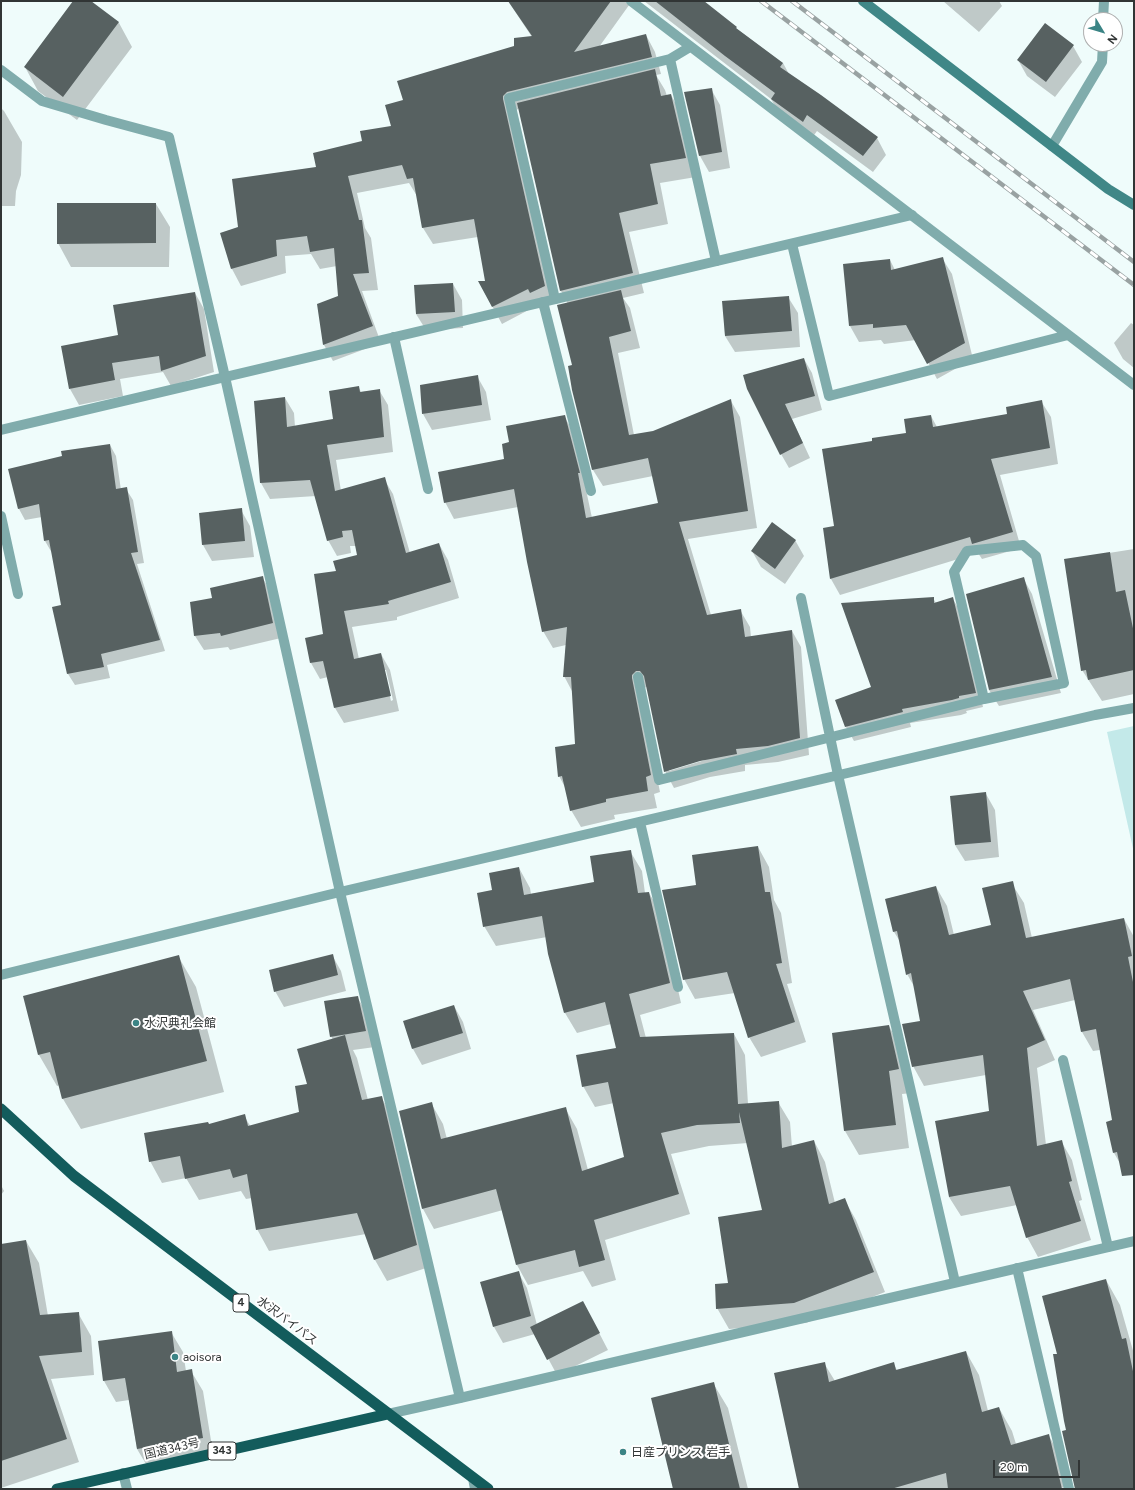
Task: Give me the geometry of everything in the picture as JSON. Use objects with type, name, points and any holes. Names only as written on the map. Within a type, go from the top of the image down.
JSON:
[{"type":"highway","name":"水沢バイパス","points":[[1,1109],[74,1176],[388,1414],[474,1484],[488,1489]]},
{"type":"highway","name":"国道343号","points":[[57,1489],[388,1414]]},
{"type":"main road","points":[[863,1],[1108,189],[1134,205]]},
{"type":"street","points":[[631,1],[1134,385]]},
{"type":"street","points":[[1104,1],[1104,12]]},
{"type":"street","points":[[555,300],[509,98],[670,59],[690,47]]},
{"type":"street","points":[[1052,146],[1102,62],[1103,52]]},
{"type":"street","points":[[670,59],[716,261]]},
{"type":"street","points":[[1,70],[42,101],[106,120],[169,136],[225,377],[340,892],[460,1398]]},
{"type":"street","points":[[1,430],[912,215]]},
{"type":"street","points":[[792,244],[829,396],[1068,335]]},
{"type":"street","points":[[543,302],[591,491]]},
{"type":"street","points":[[394,337],[428,489]]},
{"type":"street","points":[[1,516],[18,594]]},
{"type":"street","points":[[638,677],[659,780],[984,699],[1064,683],[1036,556],[1023,545],[967,551],[954,572],[984,699]]},
{"type":"street","points":[[801,598],[838,775],[955,1282]]},
{"type":"street","points":[[1,976],[340,892],[1095,715],[1134,708]]},
{"type":"street","points":[[640,822],[678,987]]},
{"type":"street","points":[[1063,1060],[1108,1247]]},
{"type":"street","points":[[388,1414],[1134,1241]]},
{"type":"street","points":[[1017,1268],[1069,1489]]},
{"type":"street","points":[[123,1473],[127,1489]]},
{"type":"shaded area","points":[[1134,726],[1134,853],[1107,732]]},
{"type":"building","points":[[73,1],[91,1],[119,22],[63,97],[24,67]]},
{"type":"building","points":[[508,1],[611,1],[574,52],[646,34],[652,57],[507,92],[503,96],[545,286],[530,293],[528,289],[492,307],[478,281],[485,281],[474,219],[422,228],[413,178],[407,179],[402,165],[348,176],[359,220],[362,220],[369,273],[353,274],[373,326],[323,345],[317,304],[338,296],[334,248],[310,252],[307,236],[276,240],[277,256],[231,269],[220,233],[238,227],[232,179],[316,167],[313,153],[362,141],[360,131],[391,126],[385,105],[403,100],[397,81],[514,46],[514,38],[532,36]]},
{"type":"building","points":[[655,1],[704,1],[737,27],[736,28],[783,63],[780,67],[878,137],[863,156],[807,115],[803,122],[771,99],[775,93]]},
{"type":"building","points":[[1045,23],[1074,45],[1046,82],[1017,60]]},
{"type":"building","points":[[655,69],[661,96],[671,94],[686,158],[650,164],[658,204],[619,213],[633,273],[560,291],[517,103]]},
{"type":"building","points":[[712,88],[722,152],[699,156],[684,92]]},
{"type":"building","points":[[57,203],[156,203],[156,243],[57,244]]},
{"type":"building","points":[[943,257],[965,343],[927,364],[906,325],[873,328],[873,324],[849,326],[843,264],[890,259],[891,270]]},
{"type":"building","points":[[453,283],[455,312],[416,314],[414,285]]},
{"type":"building","points":[[621,290],[631,331],[609,337],[629,435],[653,431],[731,399],[748,511],[679,522],[707,615],[741,609],[745,637],[792,630],[800,738],[768,746],[736,749],[737,754],[700,761],[664,772],[644,676],[640,671],[636,671],[632,675],[632,678],[651,775],[646,777],[648,791],[606,799],[606,802],[570,811],[562,776],[558,777],[555,747],[575,744],[571,677],[563,677],[567,627],[542,632],[527,562],[514,489],[444,503],[438,472],[504,459],[502,444],[509,442],[506,426],[565,415],[580,473],[578,473],[586,518],[658,503],[648,458],[592,470],[572,390],[568,366],[572,365],[557,305]]},
{"type":"building","points":[[195,292],[206,356],[161,371],[159,356],[112,363],[115,380],[69,389],[61,346],[118,335],[113,305]]},
{"type":"building","points":[[789,296],[792,331],[725,336],[722,301]]},
{"type":"building","points":[[804,358],[815,396],[785,404],[803,443],[780,455],[747,389],[743,375]]},
{"type":"building","points":[[478,375],[482,405],[422,414],[420,385]]},
{"type":"building","points":[[359,386],[360,392],[380,389],[384,437],[327,445],[335,491],[385,477],[406,553],[439,543],[451,582],[388,601],[389,604],[344,611],[354,659],[381,653],[391,696],[334,708],[323,661],[310,663],[305,638],[323,634],[314,574],[336,571],[333,561],[357,555],[352,530],[342,531],[343,537],[327,541],[310,480],[260,483],[254,401],[285,397],[287,427],[333,419],[329,391]]},
{"type":"building","points":[[1042,400],[1050,448],[991,459],[1013,532],[972,544],[970,537],[830,579],[823,528],[834,526],[822,449],[872,441],[872,438],[906,433],[904,419],[931,415],[933,427],[1007,414],[1006,407]]},
{"type":"building","points":[[110,444],[116,489],[127,487],[138,552],[131,553],[160,640],[101,654],[104,667],[67,674],[52,607],[61,605],[49,540],[44,541],[39,504],[18,509],[8,469],[62,456],[61,451]]},
{"type":"building","points":[[242,508],[245,541],[202,545],[199,513]]},
{"type":"building","points":[[772,522],[796,540],[775,569],[751,551]]},
{"type":"building","points":[[1110,552],[1116,592],[1125,590],[1134,633],[1134,670],[1088,680],[1086,670],[1081,671],[1064,559]]},
{"type":"building","points":[[263,576],[273,623],[221,636],[220,633],[194,636],[190,602],[212,598],[210,588]]},
{"type":"building","points":[[1024,577],[1052,677],[989,690],[966,594]]},
{"type":"building","points":[[934,597],[934,603],[953,597],[976,693],[959,696],[959,698],[952,700],[902,709],[903,712],[845,727],[835,700],[871,687],[841,603]]},
{"type":"building","points":[[986,792],[991,842],[955,845],[950,796]]},
{"type":"building","points":[[758,846],[765,892],[770,892],[782,963],[776,964],[795,1022],[748,1038],[727,972],[683,980],[662,890],[696,885],[692,855]]},
{"type":"building","points":[[631,850],[638,893],[649,892],[670,983],[629,994],[640,1037],[734,1033],[738,1104],[779,1101],[782,1148],[814,1140],[829,1204],[845,1198],[874,1272],[794,1303],[716,1309],[715,1284],[728,1283],[718,1217],[762,1210],[739,1112],[740,1123],[697,1125],[661,1133],[679,1194],[594,1220],[605,1260],[579,1267],[575,1250],[516,1265],[496,1189],[422,1209],[399,1111],[432,1102],[441,1139],[566,1107],[582,1171],[624,1157],[608,1082],[582,1087],[576,1055],[616,1048],[605,1002],[564,1013],[548,954],[542,916],[483,927],[477,893],[492,890],[489,873],[519,867],[524,895],[594,882],[590,856]]},
{"type":"building","points":[[1013,881],[1026,938],[1124,918],[1132,956],[1128,957],[1134,987],[1134,1175],[1122,1176],[1117,1152],[1113,1153],[1106,1122],[1112,1120],[1096,1029],[1081,1032],[1070,979],[1023,991],[1045,1040],[1027,1048],[1037,1146],[1062,1140],[1072,1181],[1069,1182],[1081,1221],[1026,1238],[1010,1186],[949,1197],[935,1121],[989,1111],[983,1055],[912,1067],[902,1024],[920,1021],[911,973],[906,975],[897,931],[893,932],[885,899],[936,886],[949,935],[991,925],[982,888]]},
{"type":"building","points":[[333,954],[338,975],[274,992],[269,970]]},
{"type":"building","points":[[179,955],[207,1061],[62,1099],[50,1052],[38,1055],[23,996]]},
{"type":"building","points":[[358,996],[366,1031],[330,1037],[324,1001]]},
{"type":"building","points":[[454,1005],[463,1033],[412,1049],[403,1021]]},
{"type":"building","points":[[889,1025],[899,1069],[889,1071],[896,1125],[844,1131],[832,1033]]},
{"type":"building","points":[[345,1035],[362,1100],[382,1096],[417,1245],[374,1260],[357,1213],[256,1230],[247,1174],[233,1178],[230,1169],[185,1179],[180,1156],[149,1162],[144,1133],[208,1122],[209,1124],[245,1114],[248,1126],[299,1112],[295,1086],[307,1084],[297,1049]]},
{"type":"building","points":[[26,1240],[40,1315],[79,1312],[82,1352],[39,1356],[67,1439],[1,1461],[1,1244]]},
{"type":"building","points":[[519,1271],[531,1316],[493,1327],[480,1282]]},
{"type":"building","points":[[1106,1279],[1122,1339],[1126,1338],[1134,1376],[1134,1489],[1075,1489],[1062,1431],[1066,1430],[1053,1354],[1057,1354],[1042,1296]]},
{"type":"building","points":[[583,1301],[600,1333],[547,1360],[530,1327]]},
{"type":"building","points":[[172,1331],[177,1372],[192,1369],[203,1438],[137,1449],[125,1378],[103,1381],[98,1341]]},
{"type":"building","points":[[966,1351],[982,1412],[999,1407],[1011,1445],[1049,1434],[1062,1489],[948,1489],[946,1473],[891,1489],[799,1489],[774,1373],[825,1362],[829,1382],[894,1362],[896,1370]]},
{"type":"building","points":[[714,1382],[740,1489],[673,1489],[651,1398]]},
{"type":"railway","points":[[761,1],[1134,285]]},
{"type":"railway","points":[[792,1],[1134,262]]},
{"type":"place","name":"水沢典礼会館","points":[[136,1023]]},
{"type":"place","name":"aoisora","points":[[175,1357]]},
{"type":"place","name":"日産プリンス 岩手","points":[[623,1452]]}]
